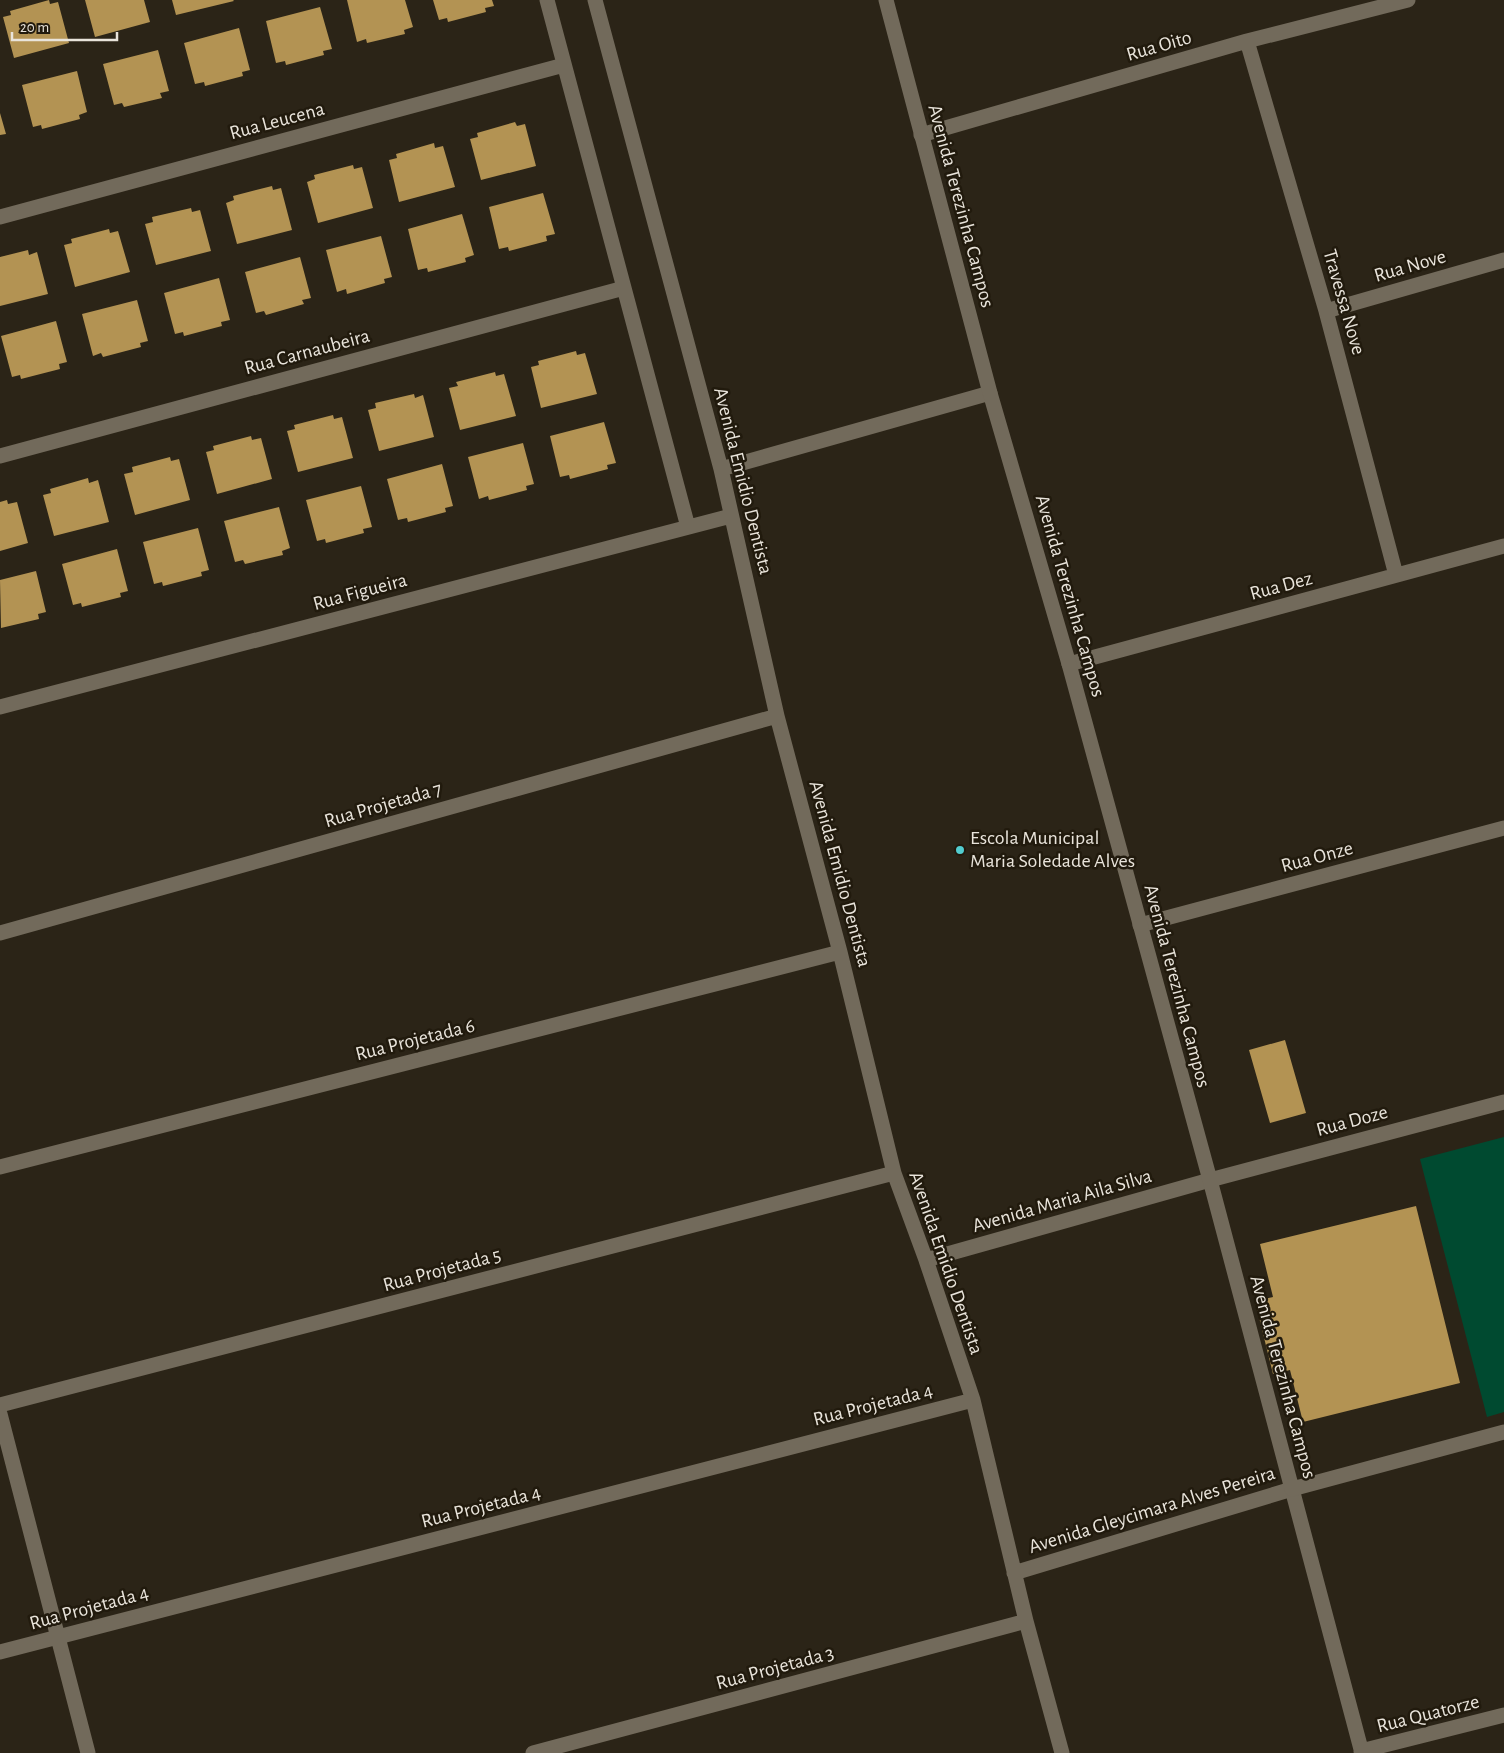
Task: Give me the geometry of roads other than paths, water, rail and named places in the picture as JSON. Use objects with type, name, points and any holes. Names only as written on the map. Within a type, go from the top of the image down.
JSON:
[{"type":"street","points":[[547,0],[688,527]]},
{"type":"street","name":"Avenida Emidio Dentista","points":[[595,0],[721,469],[778,716],[840,952],[894,1173],[926,1260],[972,1400],[1026,1621],[1062,1753]]},
{"type":"street","name":"Avenida Terezinha Campos","points":[[886,0],[990,393],[1069,664],[1210,1180],[1362,1752]]},
{"type":"street","name":"Rua Oito","points":[[921,135],[1247,42],[1408,0]]},
{"type":"street","name":"Travessa Nove","points":[[1247,42],[1326,311],[1396,575]]},
{"type":"street","name":"Rua Leucena","points":[[0,216],[564,65]]},
{"type":"street","name":"Rua Nove","points":[[1326,311],[1504,260]]},
{"type":"street","name":"Rua Carnaubeira","points":[[0,456],[624,288]]},
{"type":"street","points":[[721,469],[990,393]]},
{"type":"street","name":"Rua Figueira","points":[[0,707],[731,516]]},
{"type":"street","name":"Rua Dez","points":[[1069,664],[1504,546]]},
{"type":"street","name":"Rua Projetada 7","points":[[0,933],[778,716]]},
{"type":"street","name":"Rua Onze","points":[[1140,925],[1504,828]]},
{"type":"street","name":"Rua Projetada 6","points":[[0,1167],[840,952]]},
{"type":"street","name":"Rua Doze","points":[[1210,1180],[1504,1102]]},
{"type":"street","name":"Rua Projetada 5","points":[[0,1405],[894,1173]]},
{"type":"street","name":"Avenida Maria Aila Silva","points":[[926,1260],[1210,1180]]},
{"type":"street","name":"Rua Projetada 4","points":[[0,1652],[972,1400]]},
{"type":"street","points":[[0,1414],[88,1753]]},
{"type":"street","name":"Avenida Gleycimara Alves Pereira","points":[[1014,1573],[1292,1488],[1504,1432]]},
{"type":"street","name":"Rua Projetada 3","points":[[533,1753],[1026,1621]]},
{"type":"street","name":"Rua Quatorze","points":[[1362,1752],[1504,1715]]},
{"type":"place","name":"Escola Municipal Maria Soledade Alves","points":[[960,850]]}]
